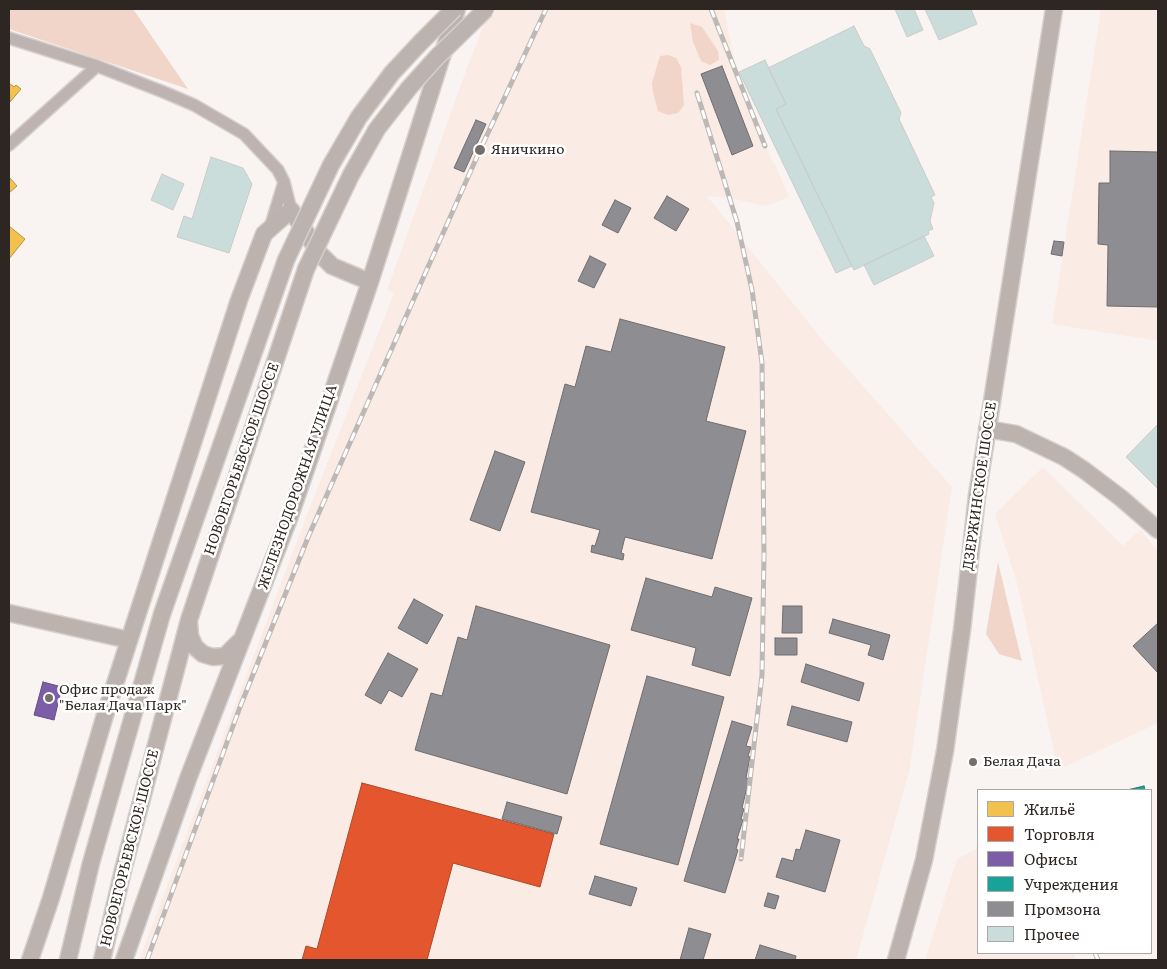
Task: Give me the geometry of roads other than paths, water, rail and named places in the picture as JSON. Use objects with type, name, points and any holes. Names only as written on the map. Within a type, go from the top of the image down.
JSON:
[{"type":"main road","name":"НОВОЕГОРЬЕВСКОЕ ШОССЕ","points":[[68,960],[91,863],[162,614],[286,260],[331,165],[359,117],[392,74],[420,43],[456,9]]},
{"type":"main road","name":"ЖЕЛЕЗНОДОРОЖНАЯ УЛИЦА","points":[[124,960],[189,776],[290,516],[370,282],[456,9]]},
{"type":"main road","name":"НОВОЕГОРЬЕВСКОЕ ШОССЕ","points":[[102,960],[123,870],[189,620],[306,269],[351,175],[377,129],[409,88],[436,58],[486,9]]},
{"type":"main road","name":"ДЗЕРЖИНСКОЕ ШОССЕ","points":[[896,960],[924,860],[938,792],[955,682],[977,496],[1054,9]]},
{"type":"main road","points":[[30,960],[51,898],[129,640],[239,300],[264,234],[291,210],[320,254],[332,266],[370,282]]},
{"type":"main road","points":[[987,429],[1016,434],[1064,457],[1121,498],[1158,530]]},
{"type":"main road","points":[[9,613],[129,640]]},
{"type":"main road","points":[[189,620],[190,636],[195,647],[203,654],[213,657],[225,656],[235,648],[244,636]]},
{"type":"street","points":[[9,38],[96,66],[194,105],[244,134],[278,170],[284,182],[291,210]]},
{"type":"street","points":[[9,145],[96,66]]},
{"type":"street","points":[[269,230],[284,182]]},
{"type":"railway","points":[[147,960],[240,707],[309,535],[480,150],[546,9]]},
{"type":"railway","points":[[711,9],[765,146]]},
{"type":"railway","points":[[697,93],[737,222],[752,290],[762,363],[764,554],[762,675],[741,859]]},
{"type":"railway","points":[[1095,954],[1098,960]]},
{"type":"place","name":"Яничкино","points":[[480,150]]},
{"type":"place","name":"Офис продаж \"Белая Дача Парк\"","points":[[49,698]]},
{"type":"place","name":"Белая Дача","points":[[973,762]]}]
